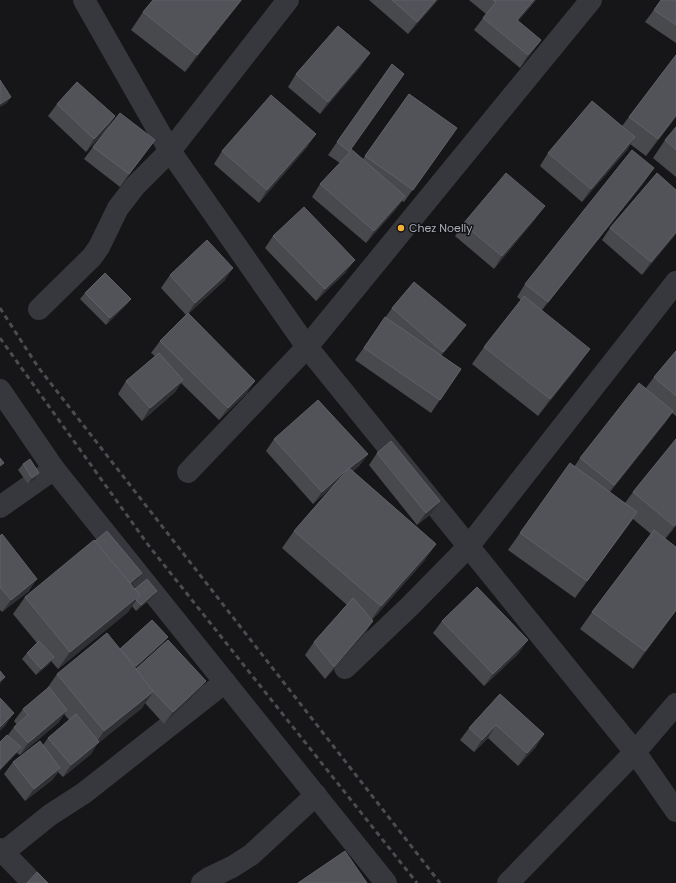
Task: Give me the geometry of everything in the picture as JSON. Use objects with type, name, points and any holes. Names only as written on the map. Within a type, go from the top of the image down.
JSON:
[{"type":"street","points":[[84,0],[170,151],[307,347],[635,752],[676,811]]},
{"type":"street","points":[[39,309],[92,257],[100,247],[118,208],[135,186],[170,151],[288,0]]},
{"type":"street","points":[[188,472],[307,347],[591,0]]},
{"type":"street","points":[[345,668],[410,606],[468,547],[676,282]]},
{"type":"street","points":[[0,390],[54,469],[386,883]]},
{"type":"street","points":[[0,507],[54,469]]},
{"type":"street","points":[[33,883],[2,850],[84,793],[225,682]]},
{"type":"street","points":[[508,883],[635,752],[676,704]]},
{"type":"street","points":[[202,883],[251,855],[316,795]]},
{"type":"building","points":[[153,0],[241,0],[197,55],[143,12]]},
{"type":"building","points":[[392,0],[436,0],[417,22]]},
{"type":"building","points":[[493,0],[534,0],[517,20],[541,40],[528,55],[483,18],[496,2]]},
{"type":"building","points":[[661,0],[676,0],[676,25],[654,10]]},
{"type":"building","points":[[338,26],[370,53],[328,102],[296,74]]},
{"type":"building","points":[[676,55],[676,115],[658,139],[629,117]]},
{"type":"building","points":[[392,64],[404,74],[351,149],[405,196],[374,231],[320,184],[350,152],[337,142]]},
{"type":"building","points":[[0,80],[11,97],[0,104]]},
{"type":"building","points":[[77,82],[115,116],[94,139],[57,104]]},
{"type":"building","points":[[409,94],[457,128],[413,190],[365,156]]},
{"type":"building","points":[[271,95],[316,134],[267,190],[222,151]]},
{"type":"building","points":[[592,101],[635,137],[591,189],[548,153]]},
{"type":"building","points":[[120,113],[155,140],[129,174],[93,147]]},
{"type":"building","points":[[676,127],[676,150],[665,140]]},
{"type":"building","points":[[632,150],[654,168],[548,302],[525,284]]},
{"type":"building","points":[[506,173],[545,206],[502,256],[463,224]]},
{"type":"building","points":[[657,173],[676,190],[676,232],[651,262],[610,228]]},
{"type":"building","points":[[304,207],[355,260],[325,289],[273,236]]},
{"type":"building","points":[[207,240],[233,268],[195,303],[170,275]]},
{"type":"building","points":[[105,273],[131,299],[110,318],[85,293]]},
{"type":"building","points":[[414,282],[466,325],[443,352],[392,308]]},
{"type":"building","points":[[524,296],[590,349],[550,399],[484,347]]},
{"type":"building","points":[[188,313],[255,381],[228,408],[160,341]]},
{"type":"building","points":[[385,317],[461,369],[440,400],[364,348]]},
{"type":"building","points":[[676,351],[676,396],[654,377]]},
{"type":"building","points":[[159,353],[183,380],[150,408],[126,381]]},
{"type":"building","points":[[639,383],[673,411],[614,485],[580,458]]},
{"type":"building","points":[[318,400],[368,454],[343,473],[322,492],[274,439]]},
{"type":"building","points":[[676,439],[676,524],[674,526],[633,492]]},
{"type":"building","points":[[391,441],[440,501],[426,513],[377,453]]},
{"type":"building","points":[[0,458],[4,463],[0,466]]},
{"type":"building","points":[[30,459],[39,473],[32,478],[23,464]]},
{"type":"building","points":[[570,463],[637,512],[587,581],[520,533]]},
{"type":"building","points":[[349,468],[436,544],[381,606],[294,531]]},
{"type":"building","points":[[654,530],[676,547],[676,610],[645,651],[592,612]]},
{"type":"building","points":[[107,531],[142,573],[130,583],[95,541]]},
{"type":"building","points":[[2,534],[37,579],[11,600],[0,587],[0,536]]},
{"type":"building","points":[[94,540],[140,595],[70,652],[25,597]]},
{"type":"building","points":[[147,579],[157,591],[141,605],[136,600],[140,595],[135,589]]},
{"type":"building","points":[[477,587],[528,640],[493,674],[442,621]]},
{"type":"building","points":[[353,598],[373,621],[334,667],[314,642]]},
{"type":"building","points":[[152,620],[168,637],[136,666],[120,649]]},
{"type":"building","points":[[107,633],[154,691],[104,731],[57,674]]},
{"type":"building","points":[[168,640],[206,681],[173,712],[153,691],[136,669]]},
{"type":"building","points":[[39,641],[54,657],[41,669],[27,653]]},
{"type":"building","points":[[0,671],[5,677],[0,681]]},
{"type":"building","points":[[49,687],[67,710],[28,743],[14,727],[28,715],[23,709]]},
{"type":"building","points":[[500,694],[544,734],[527,753],[496,725],[482,740],[469,728]]},
{"type":"building","points":[[0,698],[14,713],[0,727]]},
{"type":"building","points":[[76,714],[99,742],[71,765],[48,738]]},
{"type":"building","points":[[7,735],[21,747],[0,769],[0,742]]},
{"type":"building","points":[[40,741],[60,768],[34,789],[13,762]]},
{"type":"building","points":[[345,851],[367,883],[298,883]]},
{"type":"building","points":[[37,872],[48,883],[27,883]]},
{"type":"railway","points":[[0,308],[38,367],[440,883]]},
{"type":"railway","points":[[0,338],[149,546],[417,883]]},
{"type":"place","name":"Chez Noelly","points":[[401,228]]}]
